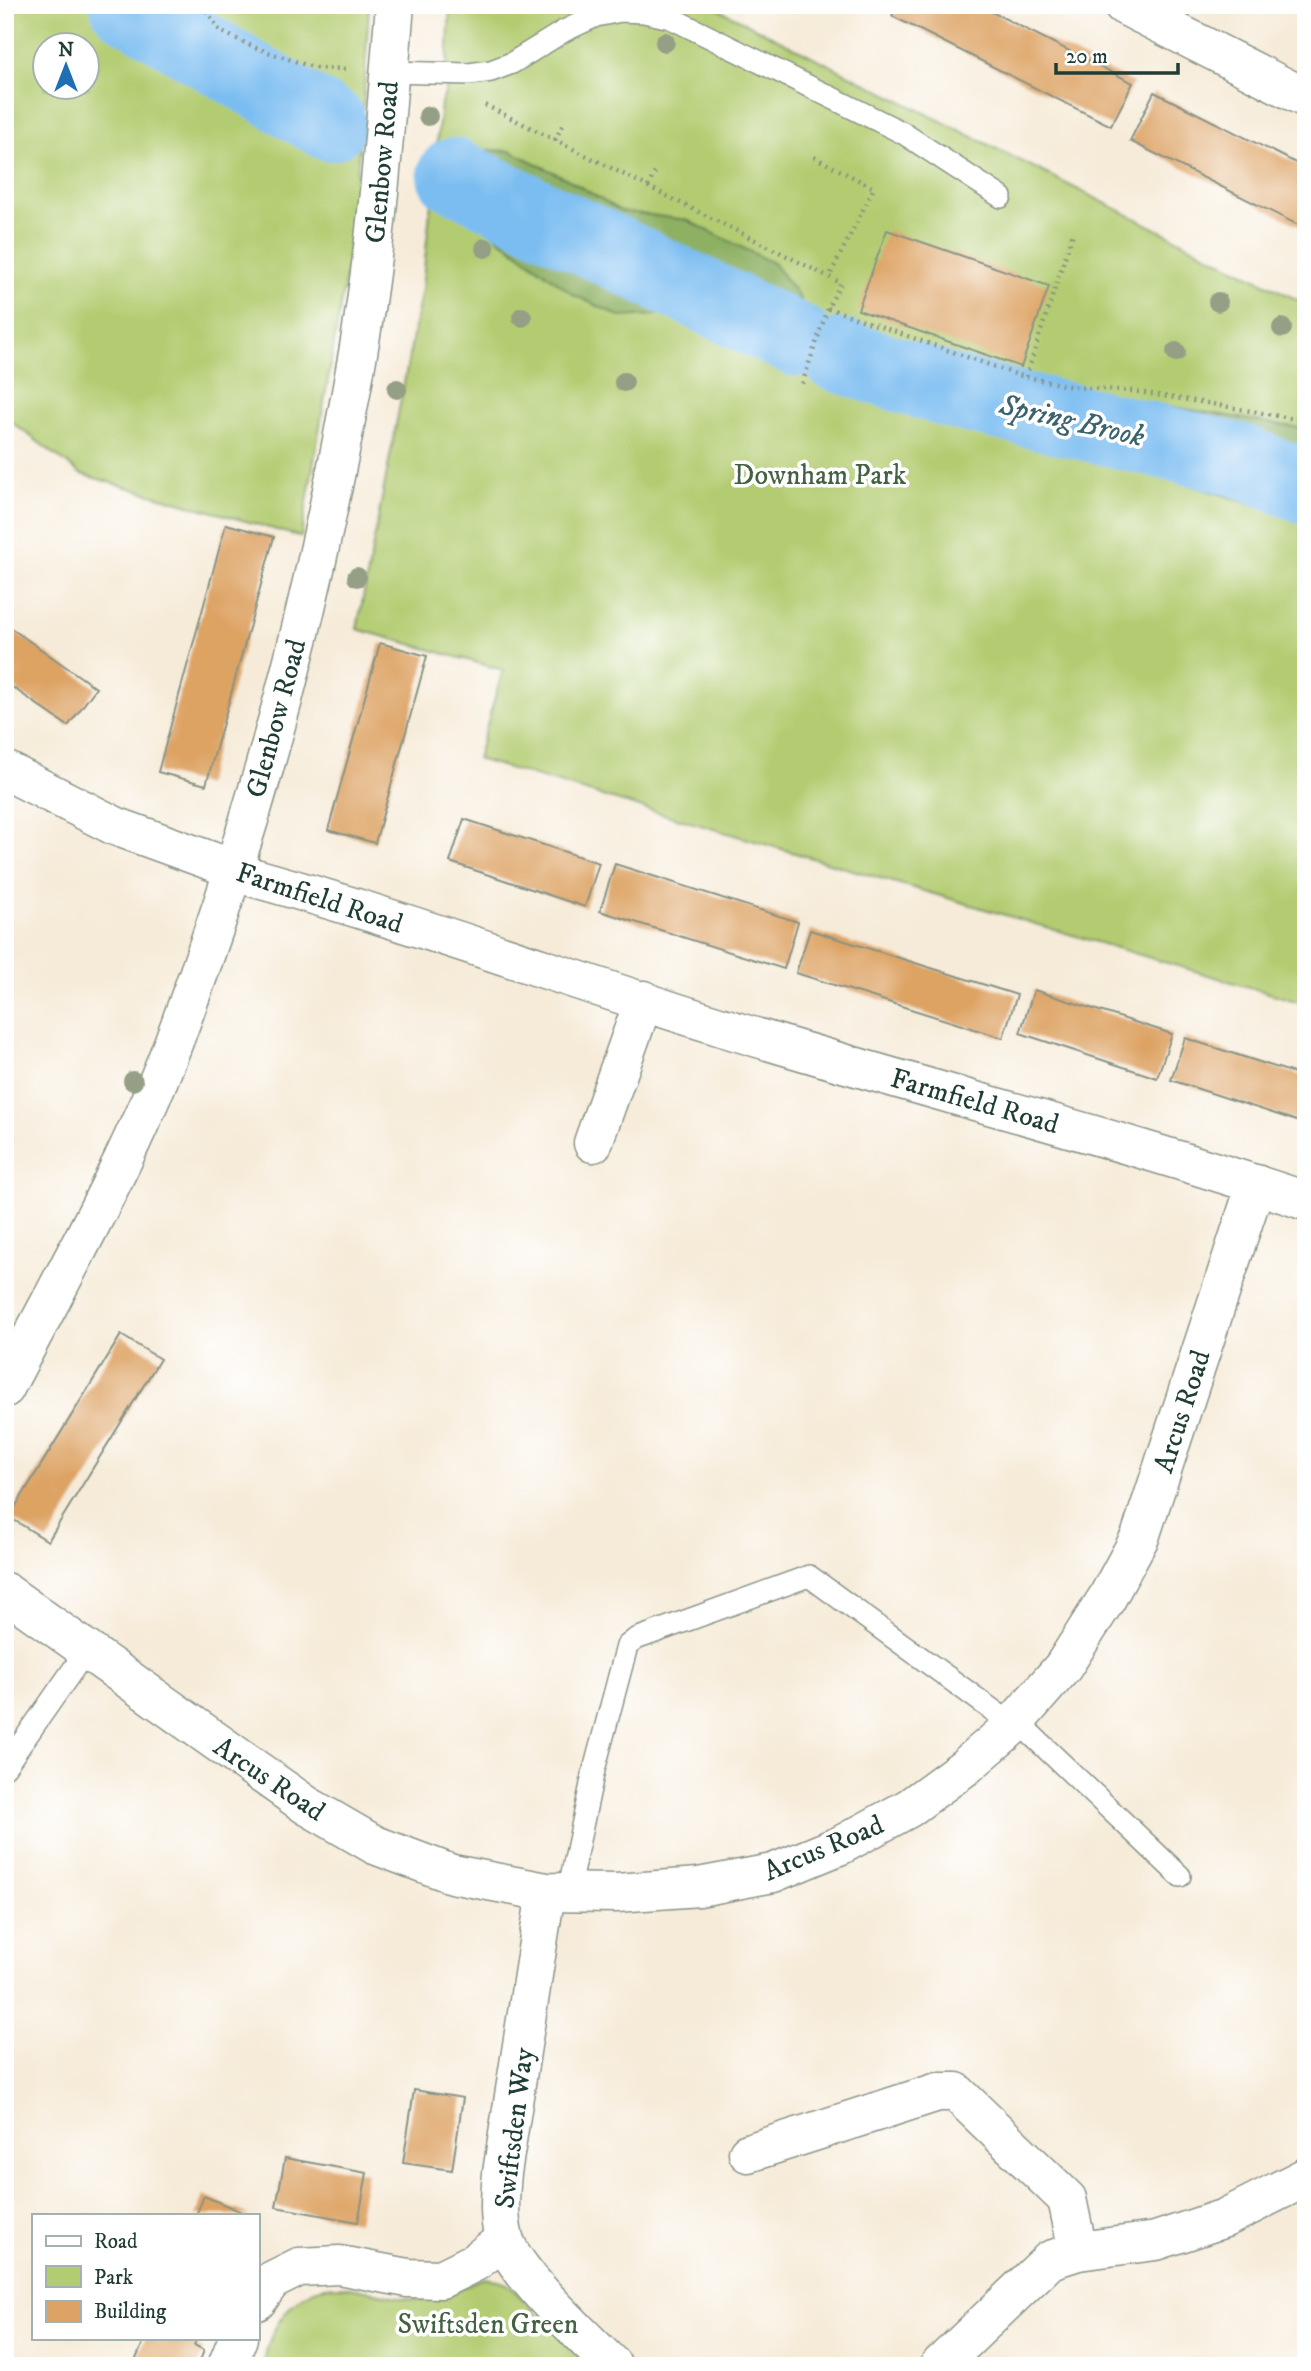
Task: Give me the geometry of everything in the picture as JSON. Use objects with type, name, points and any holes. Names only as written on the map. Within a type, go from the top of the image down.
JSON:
[{"type":"street","name":"Glenbow Road","points":[[5,1388],[124,1158],[174,1043],[233,872],[282,702],[328,508],[358,352],[370,270],[395,5]]},
{"type":"street","points":[[1122,5],[1306,98]]},
{"type":"street","name":"Farmfield Road","points":[[5,770],[115,826],[217,863],[233,872],[721,1026],[1114,1140],[1306,1201]]},
{"type":"street","points":[[593,1143],[644,1000]]},
{"type":"street","name":"Arcus Road","points":[[5,1592],[306,1805],[375,1845],[452,1874],[557,1892],[616,1893],[699,1887],[773,1873],[841,1845],[909,1808],[965,1767],[1015,1723],[1063,1667],[1107,1598],[1140,1537],[1256,1184]]},
{"type":"street","name":"Swiftsden Way","points":[[557,1892],[502,2173],[499,2208],[504,2240],[525,2274],[613,2366]]},
{"type":"street","points":[[748,2152],[938,2092],[956,2092],[1067,2199],[1078,2251]]},
{"type":"street","points":[[939,2366],[1050,2260],[1078,2251],[1156,2241],[1225,2218],[1306,2176]]},
{"type":"street","points":[[259,2298],[271,2281],[299,2267],[339,2265],[408,2278],[441,2279],[475,2262],[504,2240]]},
{"type":"street","points":[[227,2366],[237,2340]]},
{"type":"lane","points":[[389,72],[469,74],[491,71],[512,63],[564,31],[596,16],[621,11],[644,12],[671,18],[903,133],[1001,197]]},
{"type":"lane","points":[[557,1892],[594,1770],[627,1646],[636,1639],[809,1576],[1015,1723],[1180,1876]]},
{"type":"lane","points":[[5,1767],[86,1651]]},
{"type":"path","points":[[203,5],[220,31],[257,48],[315,68],[389,72]]},
{"type":"path","points":[[479,102],[841,283],[822,323],[802,384]]},
{"type":"path","points":[[555,140],[564,122]]},
{"type":"path","points":[[814,157],[874,188],[829,277]]},
{"type":"path","points":[[648,187],[656,170]]},
{"type":"path","points":[[1026,377],[1073,233]]},
{"type":"path","points":[[828,308],[1026,377],[1073,387],[1132,391],[1306,421]]},
{"type":"green space","points":[[5,5],[369,5],[363,110],[349,256],[301,537],[81,474],[5,417]]},
{"type":"green space","name":"Downham Park","points":[[450,5],[710,5],[1306,304],[1306,1004],[477,759],[503,670],[357,629],[422,289],[441,103],[446,92]]},
{"type":"green space","points":[[486,150],[511,151],[569,180],[621,211],[687,220],[773,263],[795,291],[813,323],[801,358],[705,300],[655,315],[621,317],[574,295],[471,217],[456,184],[461,168]]},
{"type":"green space","points":[[851,328],[938,366],[1026,387],[1168,406],[1306,429],[1306,524],[1297,518],[1193,486],[1123,455],[1006,431],[896,397],[851,389],[816,368],[828,331]]},
{"type":"green space","name":"Swiftsden Green","points":[[485,2278],[509,2285],[589,2366],[264,2366],[271,2337],[286,2311],[309,2293],[338,2286],[407,2299],[430,2300]]},
{"type":"building","points":[[897,5],[978,5],[1133,83],[1111,126],[892,16]]},
{"type":"building","points":[[1154,92],[1306,168],[1306,229],[1130,141]]},
{"type":"building","points":[[887,230],[1049,286],[1021,367],[858,310]]},
{"type":"building","points":[[226,524],[274,537],[206,785],[158,772]]},
{"type":"building","points":[[5,624],[96,688],[68,726],[5,682]]},
{"type":"building","points":[[380,643],[427,656],[375,843],[328,830]]},
{"type":"building","points":[[464,819],[599,863],[585,907],[450,862]]},
{"type":"building","points":[[615,864],[798,922],[784,969],[600,911]]},
{"type":"building","points":[[810,930],[1017,995],[1003,1038],[796,973]]},
{"type":"building","points":[[1034,990],[1172,1034],[1157,1078],[1020,1033]]},
{"type":"building","points":[[1185,1038],[1306,1077],[1306,1124],[1171,1080]]},
{"type":"building","points":[[121,1335],[160,1359],[48,1541],[9,1517]]},
{"type":"building","points":[[414,2090],[463,2098],[452,2170],[403,2163]]},
{"type":"building","points":[[285,2158],[367,2173],[358,2222],[276,2207]]},
{"type":"building","points":[[204,2196],[247,2214],[196,2214]]},
{"type":"building","points":[[144,2340],[196,2340],[194,2345],[204,2350],[198,2366],[133,2366]]},
{"type":"waterway","name":"Spring Brook","points":[[127,5],[330,124]]},
{"type":"waterway","name":"Spring Brook","points":[[454,175],[797,340]]},
{"type":"waterway","name":"Spring Brook","points":[[838,355],[952,392],[1239,460],[1306,487]]}]
